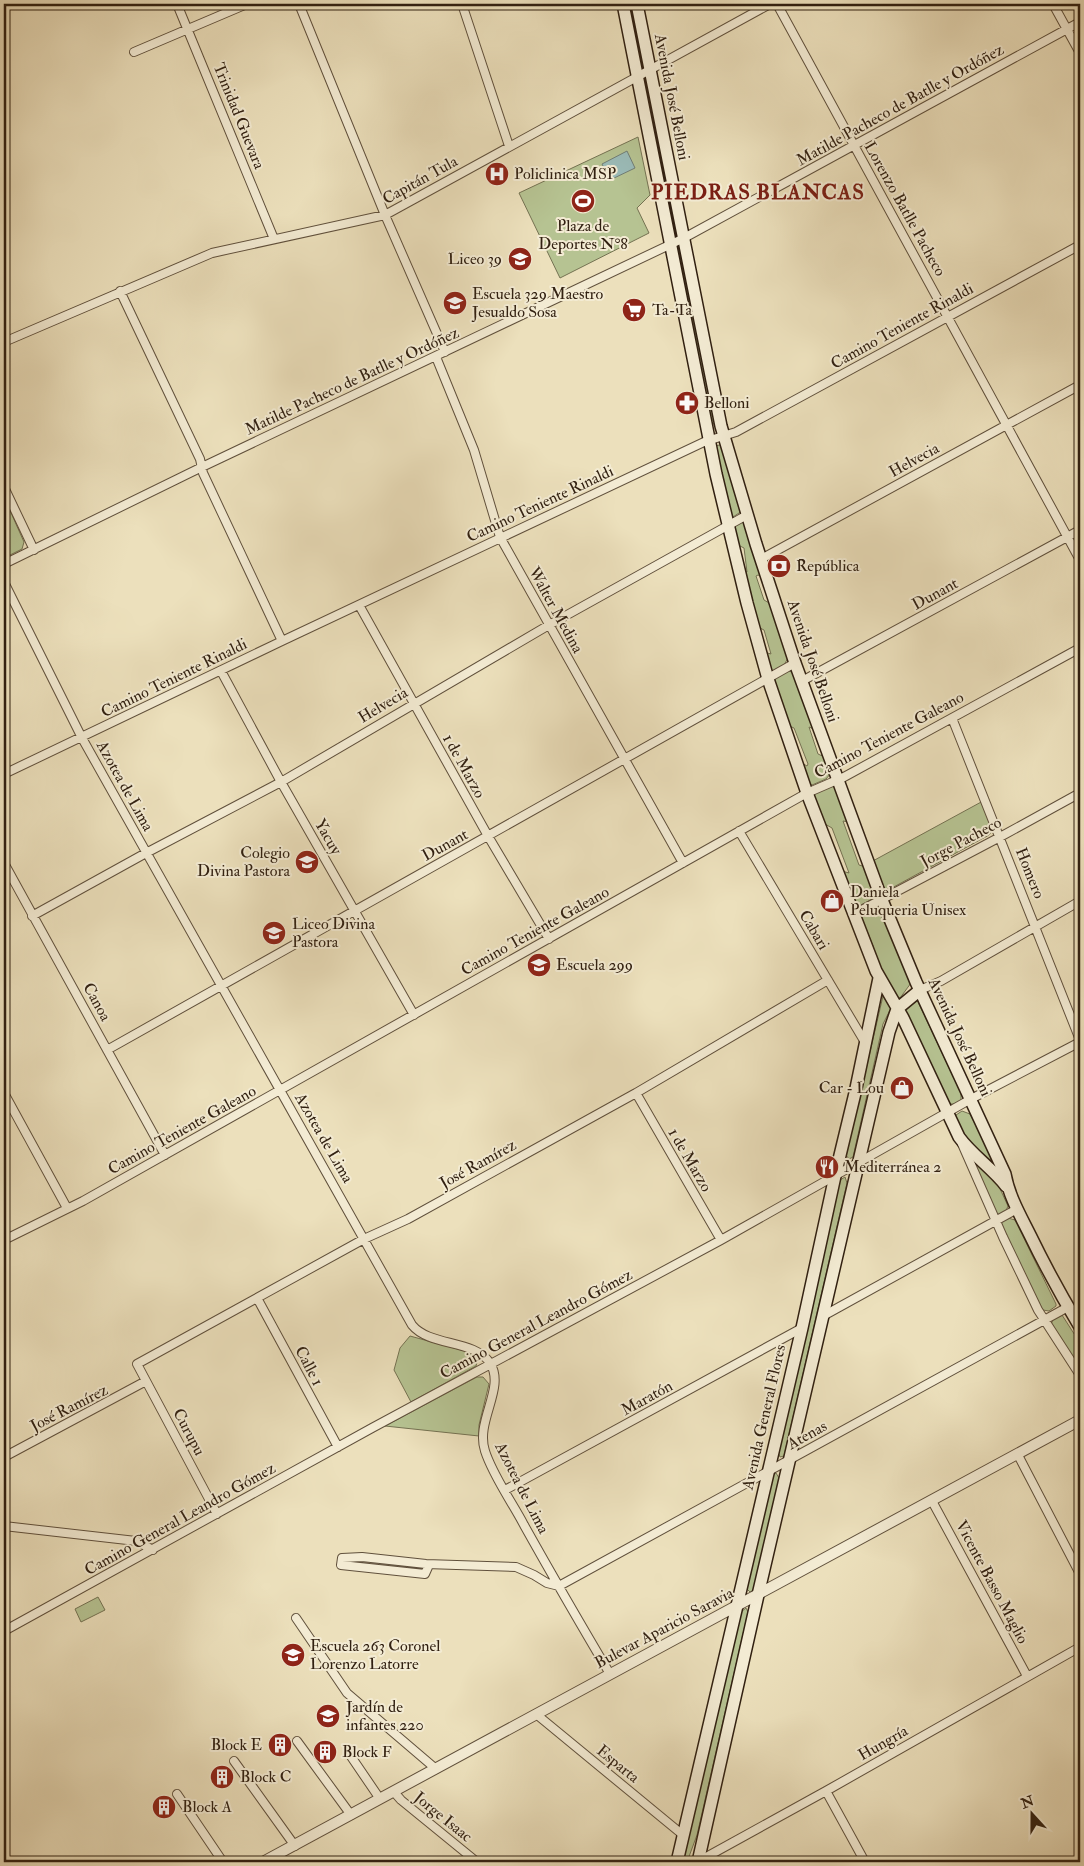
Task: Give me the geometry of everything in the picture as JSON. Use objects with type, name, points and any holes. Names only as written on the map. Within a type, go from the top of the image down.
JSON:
[{"type":"main road","name":"Avenida José Belloni","points":[[623,4],[709,440],[747,604],[768,678],[807,793],[879,978],[897,1009],[961,1139],[971,1151],[995,1172],[1008,1188]]},
{"type":"main road","name":"Avenida José Belloni","points":[[637,4],[724,437],[795,663],[882,900],[920,990],[1005,1174],[1008,1188],[1017,1209],[1051,1278],[1080,1327]]},
{"type":"main road","name":"Avenida General Flores","points":[[677,1862],[802,1328],[879,978]]},
{"type":"main road","points":[[699,1862],[758,1595],[889,1032],[897,1009],[920,990]]},
{"type":"street","name":"Trinidad Guevara","points":[[177,4],[274,239]]},
{"type":"street","points":[[134,52],[247,4]]},
{"type":"street","points":[[299,4],[385,215],[445,352]]},
{"type":"street","points":[[462,4],[509,146]]},
{"type":"street","name":"Capitán Tula","points":[[4,342],[212,252],[385,215],[770,4]]},
{"type":"street","name":"Lorenzo Batlle Pacheco","points":[[777,4],[1080,560]]},
{"type":"street","points":[[1053,4],[1080,53]]},
{"type":"street","name":"Matilde Pacheco de Batlle y Ordóñez","points":[[4,564],[202,467],[684,238],[1080,22]]},
{"type":"street","name":"Camino Teniente Rinaldi","points":[[4,774],[500,537],[709,440],[736,432],[1080,245]]},
{"type":"street","points":[[120,291],[200,459],[203,473],[282,641]]},
{"type":"street","name":"Walter Medina","points":[[436,357],[474,450],[500,537],[682,863]]},
{"type":"street","name":"Helvecia","points":[[761,559],[1080,385]]},
{"type":"street","points":[[4,487],[34,550]]},
{"type":"street","name":"Helvecia","points":[[32,916],[281,782],[548,625],[747,515]]},
{"type":"street","name":"Dunant","points":[[802,681],[1080,530]]},
{"type":"street","name":"Azotea de Lima","points":[[4,582],[82,738],[415,1329],[428,1336],[479,1352],[491,1365],[495,1373],[495,1383],[484,1422],[483,1442],[488,1459],[610,1674]]},
{"type":"street","name":"1 de Marzo","points":[[359,605],[488,836],[549,939]]},
{"type":"street","name":"Camino Teniente Galeano","points":[[4,1240],[67,1208],[83,1202],[807,793],[838,780],[1080,648]]},
{"type":"street","name":"Dunant","points":[[108,1050],[795,663]]},
{"type":"street","name":"Yacuy","points":[[221,671],[281,782],[414,1015]]},
{"type":"street","name":"Homero","points":[[952,718],[1080,1041]]},
{"type":"street","name":"Jorge Pacheco","points":[[854,914],[1080,793]]},
{"type":"street","name":"Cabari","points":[[739,831],[866,1044]]},
{"type":"street","name":"Canoa","points":[[4,863],[165,1155]]},
{"type":"street","points":[[920,990],[940,981],[1080,901]]},
{"type":"street","name":"José Ramírez","points":[[137,1364],[364,1239],[408,1219],[636,1093],[828,980]]},
{"type":"street","name":"Camino General Leandro Gómez","points":[[4,1631],[720,1240],[948,1111],[1080,1041]]},
{"type":"street","name":"1 de Marzo","points":[[636,1093],[720,1240]]},
{"type":"street","points":[[4,1094],[67,1208]]},
{"type":"street","name":"Avenida José Belloni","points":[[961,1139],[996,1220],[1044,1320],[1080,1375]]},
{"type":"street","points":[[824,1316],[1017,1209]]},
{"type":"street","name":"Calle 1","points":[[257,1298],[338,1447]]},
{"type":"street","name":"Atenas","points":[[559,1586],[1068,1307]]},
{"type":"street","name":"Maratón","points":[[505,1490],[802,1328]]},
{"type":"street","name":"Curupu","points":[[137,1364],[217,1514]]},
{"type":"street","name":"José Ramírez","points":[[4,1457],[146,1381]]},
{"type":"street","name":"Bulevar Aparicio Saravia","points":[[263,1862],[1080,1420]]},
{"type":"street","points":[[1018,1455],[1080,1574]]},
{"type":"street","name":"Vicente Basso Maglio","points":[[932,1501],[1026,1676]]},
{"type":"street","points":[[4,1526],[136,1541],[154,1550]]},
{"type":"street","points":[[429,1565],[425,1574],[341,1565],[342,1558],[362,1557],[429,1565],[516,1567],[534,1574],[547,1583],[559,1586]]},
{"type":"street","points":[[296,1618],[347,1693],[436,1768]]},
{"type":"street","name":"Hungría","points":[[699,1862],[1080,1646]]},
{"type":"street","name":"Esparta","points":[[536,1714],[684,1835]]},
{"type":"street","points":[[297,1741],[350,1815]]},
{"type":"street","points":[[348,1752],[380,1799]]},
{"type":"street","points":[[234,1761],[294,1846]]},
{"type":"street","points":[[826,1791],[865,1862]]},
{"type":"street","name":"Jorge Isaac","points":[[394,1792],[401,1800],[477,1862]]},
{"type":"street","points":[[177,1794],[223,1862]]},
{"type":"street","points":[[1074,1862],[1080,1859]]},
{"type":"green space","points":[[625,4],[634,4],[644,65],[640,66]]},
{"type":"green space","points":[[648,74],[678,235],[674,236],[642,76]]},
{"type":"green space","name":"Plaza de Deportes N°8","points":[[638,137],[650,195],[637,208],[649,233],[560,278],[519,193]]},
{"type":"green space","points":[[678,248],[681,249],[714,424],[710,422]]},
{"type":"green space","points":[[724,444],[742,511],[733,517],[731,516],[715,446]]},
{"type":"green space","points":[[4,497],[24,542],[22,549],[4,558]]},
{"type":"green space","points":[[742,521],[745,522],[764,578],[756,576],[764,600],[771,604],[788,658],[784,665],[773,671],[764,652],[771,654],[764,630],[756,626],[741,570],[747,572],[744,548],[736,544],[733,529],[734,524]]},
{"type":"green space","points":[[787,671],[793,672],[816,730],[809,727],[818,754],[827,758],[831,773],[826,779],[812,785],[809,784],[800,762],[807,766],[808,764],[794,728],[787,725],[774,680]]},
{"type":"green space","points":[[832,785],[837,787],[849,822],[843,821],[859,865],[866,867],[876,897],[857,907],[842,871],[849,873],[832,828],[825,824],[814,796],[816,792]]},
{"type":"green space","points":[[983,801],[992,826],[992,831],[989,835],[890,889],[881,888],[871,862]]},
{"type":"green space","points":[[879,908],[911,983],[900,998],[897,998],[872,951],[873,946],[860,918],[864,912]]},
{"type":"green space","points":[[883,996],[891,1008],[883,1024],[853,1157],[849,1159],[846,1155]]},
{"type":"green space","points":[[917,1000],[961,1093],[961,1101],[956,1104],[948,1104],[904,1010]]},
{"type":"green space","points":[[962,1111],[970,1114],[1005,1181],[991,1161],[969,1145],[954,1119]]},
{"type":"green space","points":[[972,1160],[996,1180],[1008,1206],[1005,1213],[996,1215]]},
{"type":"green space","points":[[845,1177],[847,1183],[784,1456],[780,1457],[778,1452],[840,1180]]},
{"type":"green space","points":[[1008,1218],[1015,1220],[1056,1304],[1049,1311],[1043,1310],[1040,1307],[1002,1228],[1002,1220]]},
{"type":"green space","points":[[1062,1315],[1080,1343],[1080,1369],[1051,1325],[1053,1319]]},
{"type":"green space","points":[[410,1336],[472,1353],[477,1359],[476,1366],[411,1402],[394,1370],[400,1348]]},
{"type":"green space","points":[[477,1377],[483,1377],[489,1384],[479,1425],[479,1436],[385,1426]]},
{"type":"green space","points":[[776,1473],[779,1478],[754,1590],[750,1592],[746,1588],[773,1475]]},
{"type":"green space","points":[[98,1597],[105,1610],[81,1622],[75,1609]]},
{"type":"green space","points":[[746,1608],[748,1612],[697,1835],[687,1862],[683,1862],[741,1612]]},
{"type":"water","points":[[627,151],[635,168],[610,180],[602,164]]},
{"type":"waterway","points":[[4,1673],[5,1668]]},
{"type":"place","name":"Policlinica MSP","points":[[497,174]]},
{"type":"place","name":"Plaza de Deportes N°8","points":[[583,201]]},
{"type":"place","name":"Liceo 39","points":[[520,259]]},
{"type":"place","name":"Escuela 329 Maestro Jesualdo Sosa","points":[[455,303]]},
{"type":"place","name":"Ta-Ta","points":[[634,310]]},
{"type":"place","name":"Belloni","points":[[687,403]]},
{"type":"place","name":"República","points":[[779,566]]},
{"type":"place","name":"Colegio Divina Pastora","points":[[307,862]]},
{"type":"place","name":"Daniela Peluqueria Unisex","points":[[832,901]]},
{"type":"place","name":"Liceo Divina Pastora","points":[[274,933]]},
{"type":"place","name":"Escuela 299","points":[[539,965]]},
{"type":"place","name":"Car - Lou","points":[[902,1088]]},
{"type":"place","name":"Mediterránea 2","points":[[827,1167]]},
{"type":"place","name":"Escuela 263 Coronel Lorenzo Latorre","points":[[293,1655]]},
{"type":"place","name":"Jardín de infantes 220","points":[[328,1716]]},
{"type":"place","name":"Block E","points":[[280,1745]]},
{"type":"place","name":"Block F","points":[[325,1752]]},
{"type":"place","name":"Block C","points":[[222,1777]]},
{"type":"place","name":"Block A","points":[[164,1807]]},
{"type":"district","name":"PIEDRAS BLANCAS","points":[[758,192]]}]
